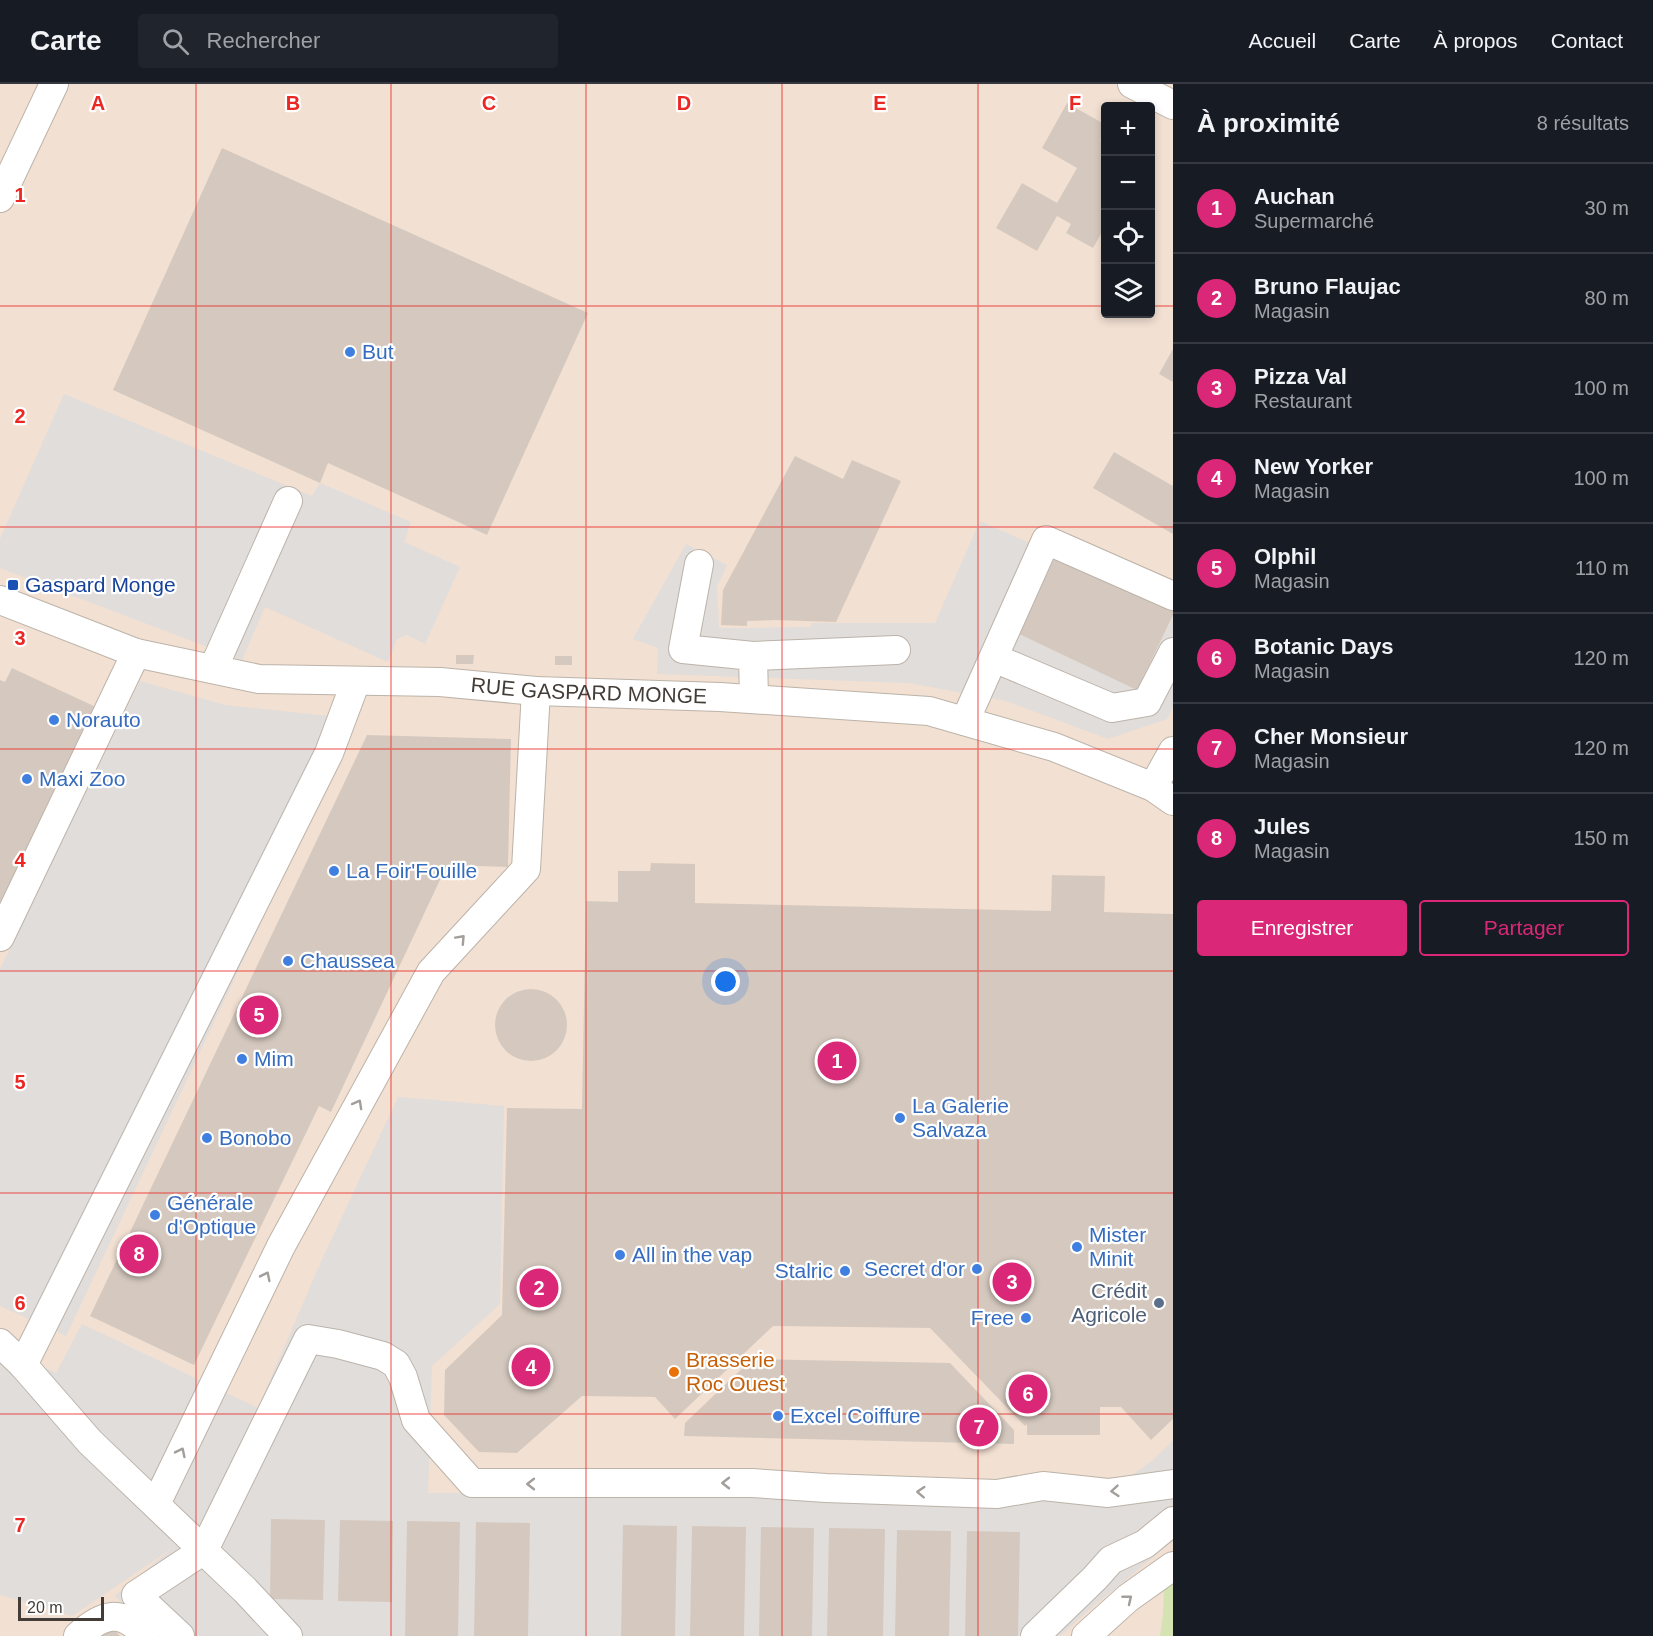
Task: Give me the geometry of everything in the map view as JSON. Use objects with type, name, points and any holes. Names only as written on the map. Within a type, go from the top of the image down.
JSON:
[{"type":"street","points":[[0,198],[54,84]]},
{"type":"street","points":[[1132,84],[1173,105]]},
{"type":"street","points":[[213,669],[288,501]]},
{"type":"street","points":[[965,722],[1046,540],[1173,596]]},
{"type":"street","points":[[699,564],[683,649],[753,656],[896,650]]},
{"type":"street","name":"RUE GASPARD MONGE","points":[[0,600],[136,653],[259,679],[440,682],[536,691],[754,699],[929,711],[1054,747],[1163,794]]},
{"type":"street","points":[[994,658],[1112,708],[1147,702],[1173,652]]},
{"type":"street","points":[[0,938],[136,653]]},
{"type":"street","points":[[753,656],[754,699]]},
{"type":"street","points":[[23,1365],[329,753],[356,681]]},
{"type":"street","points":[[156,1504],[281,1246],[431,972],[526,868],[536,691]]},
{"type":"street","points":[[1163,794],[1173,752]]},
{"type":"street","points":[[180,1636],[136,1595],[204,1550],[308,1339],[383,1356],[396,1364],[404,1377],[416,1420],[472,1483],[752,1483],[987,1494],[1043,1486],[1108,1493],[1173,1484]]},
{"type":"street","points":[[0,1343],[23,1365],[90,1442],[245,1590],[288,1636]]},
{"type":"street","points":[[1035,1636],[1111,1560],[1145,1544],[1173,1521]]},
{"type":"street","points":[[1086,1636],[1128,1598],[1173,1566]]},
{"type":"street","points":[[78,1636],[105,1616],[125,1618],[145,1636]]},
{"type":"shaded area","points":[[0,84],[1173,84],[1173,1636],[0,1636]]},
{"type":"shaded area","points":[[64,394],[312,496],[320,483],[411,522],[404,542],[460,567],[425,644],[407,635],[397,639],[388,662],[265,607],[242,660],[0,568],[0,539]]},
{"type":"shaded area","points":[[980,521],[1056,555],[1137,690],[1173,615],[1173,707],[1167,719],[1108,739],[1006,701],[909,683],[657,674],[658,648],[633,639],[686,544],[727,565],[717,587],[719,628],[811,627],[811,623],[935,623]]},
{"type":"shaded area","points":[[140,681],[225,705],[357,719],[66,1336],[0,1306],[0,969]]},
{"type":"shaded area","points":[[398,1097],[504,1106],[500,1304],[432,1366],[428,1493],[604,1493],[1093,1502],[1152,1461],[1173,1440],[1173,1541],[1060,1636],[153,1636],[115,1596],[174,1547],[72,1616],[0,1595],[0,1347],[56,1373],[82,1324],[258,1408],[320,1264]]},
{"type":"green space","points":[[1173,1581],[1173,1636],[1160,1636],[1164,1590]]},
{"type":"building","points":[[1067,103],[1101,122],[1101,234],[1093,248],[1066,233],[1071,224],[1057,216],[1037,251],[996,228],[1022,183],[1057,203],[1077,168],[1042,148]]},
{"type":"building","name":"But","points":[[222,148],[588,313],[487,535],[328,463],[320,483],[113,390]]},
{"type":"building","points":[[1173,349],[1173,382],[1159,374]]},
{"type":"building","points":[[1114,452],[1173,486],[1173,534],[1093,488]]},
{"type":"building","points":[[795,456],[843,479],[852,460],[901,481],[836,622],[775,620],[747,621],[747,626],[721,625],[723,590]]},
{"type":"building","points":[[1056,555],[1173,611],[1137,690],[1019,634]]},
{"type":"building","points":[[456,655],[474,655],[473,664],[456,664]]},
{"type":"building","points":[[555,656],[572,656],[572,665],[555,665]]},
{"type":"building","points":[[12,668],[98,708],[0,913],[0,680],[5,682]]},
{"type":"building","points":[[367,735],[511,739],[508,867],[447,865],[331,1112],[319,1106],[194,1365],[90,1316]]},
{"type":"building","points":[[651,863],[695,864],[695,903],[1051,911],[1052,875],[1105,876],[1104,912],[1173,914],[1173,1419],[1151,1440],[1121,1407],[1100,1407],[1100,1435],[1027,1435],[1027,1424],[1025,1426],[930,1328],[773,1326],[675,1419],[655,1397],[582,1396],[517,1453],[479,1452],[444,1415],[445,1370],[502,1315],[507,1108],[582,1109],[586,901],[618,902],[618,871],[650,871]]},
{"type":"building","points":[[531,989],[551,995],[561,1005],[567,1025],[561,1045],[551,1055],[531,1061],[511,1055],[501,1045],[495,1025],[501,1005],[511,995]]},
{"type":"building","points":[[752,1359],[950,1363],[1014,1430],[1014,1444],[684,1436],[685,1423]]},
{"type":"building","points":[[271,1519],[325,1520],[323,1600],[270,1599]]},
{"type":"building","points":[[340,1520],[393,1521],[392,1602],[338,1601]]},
{"type":"building","points":[[407,1521],[460,1522],[458,1636],[405,1636]]},
{"type":"building","points":[[476,1522],[530,1523],[528,1636],[474,1636]]},
{"type":"building","points":[[623,1525],[677,1526],[675,1636],[621,1636]]},
{"type":"building","points":[[692,1526],[746,1527],[744,1636],[690,1636]]},
{"type":"building","points":[[761,1527],[814,1528],[812,1636],[759,1636]]},
{"type":"building","points":[[829,1528],[885,1529],[883,1636],[827,1636]]},
{"type":"building","points":[[897,1530],[951,1531],[949,1636],[895,1636]]},
{"type":"building","points":[[967,1531],[1020,1532],[1018,1636],[965,1636]]},
{"type":"building","points":[[108,1623],[120,1636],[89,1636]]},
{"type":"place","name":"But","points":[[350,352]]},
{"type":"place","name":"Gaspard Monge","points":[[13,585]]},
{"type":"place","name":"Norauto","points":[[54,720]]},
{"type":"place","name":"Maxi Zoo","points":[[27,779]]},
{"type":"place","name":"La Foir'Fouille","points":[[334,871]]},
{"type":"place","name":"Chaussea","points":[[288,961]]},
{"type":"place","name":"Olphil","points":[[259,1015]]},
{"type":"place","name":"Mim","points":[[242,1059]]},
{"type":"place","name":"Auchan","points":[[837,1061]]},
{"type":"place","name":"La Galerie Salvaza","points":[[900,1118]]},
{"type":"place","name":"Bonobo","points":[[207,1138]]},
{"type":"place","name":"Générale d'Optique","points":[[155,1215]]},
{"type":"place","name":"Mister Minit","points":[[1077,1247]]},
{"type":"place","name":"Jules","points":[[139,1254]]},
{"type":"place","name":"All in the vap","points":[[620,1255]]},
{"type":"place","name":"Secret d'or","points":[[977,1269]]},
{"type":"place","name":"Stalric","points":[[845,1271]]},
{"type":"place","name":"Pizza Val","points":[[1012,1282]]},
{"type":"place","name":"Bruno Flaujac","points":[[539,1288]]},
{"type":"place","name":"Crédit Agricole","points":[[1159,1303]]},
{"type":"place","name":"Free","points":[[1026,1318]]},
{"type":"place","name":"New Yorker","points":[[531,1367]]},
{"type":"place","name":"Brasserie Roc Ouest","points":[[674,1372]]},
{"type":"place","name":"Botanic Days","points":[[1028,1394]]},
{"type":"place","name":"Excel Coiffure","points":[[778,1416]]},
{"type":"place","name":"Cher Monsieur","points":[[979,1427]]}]
